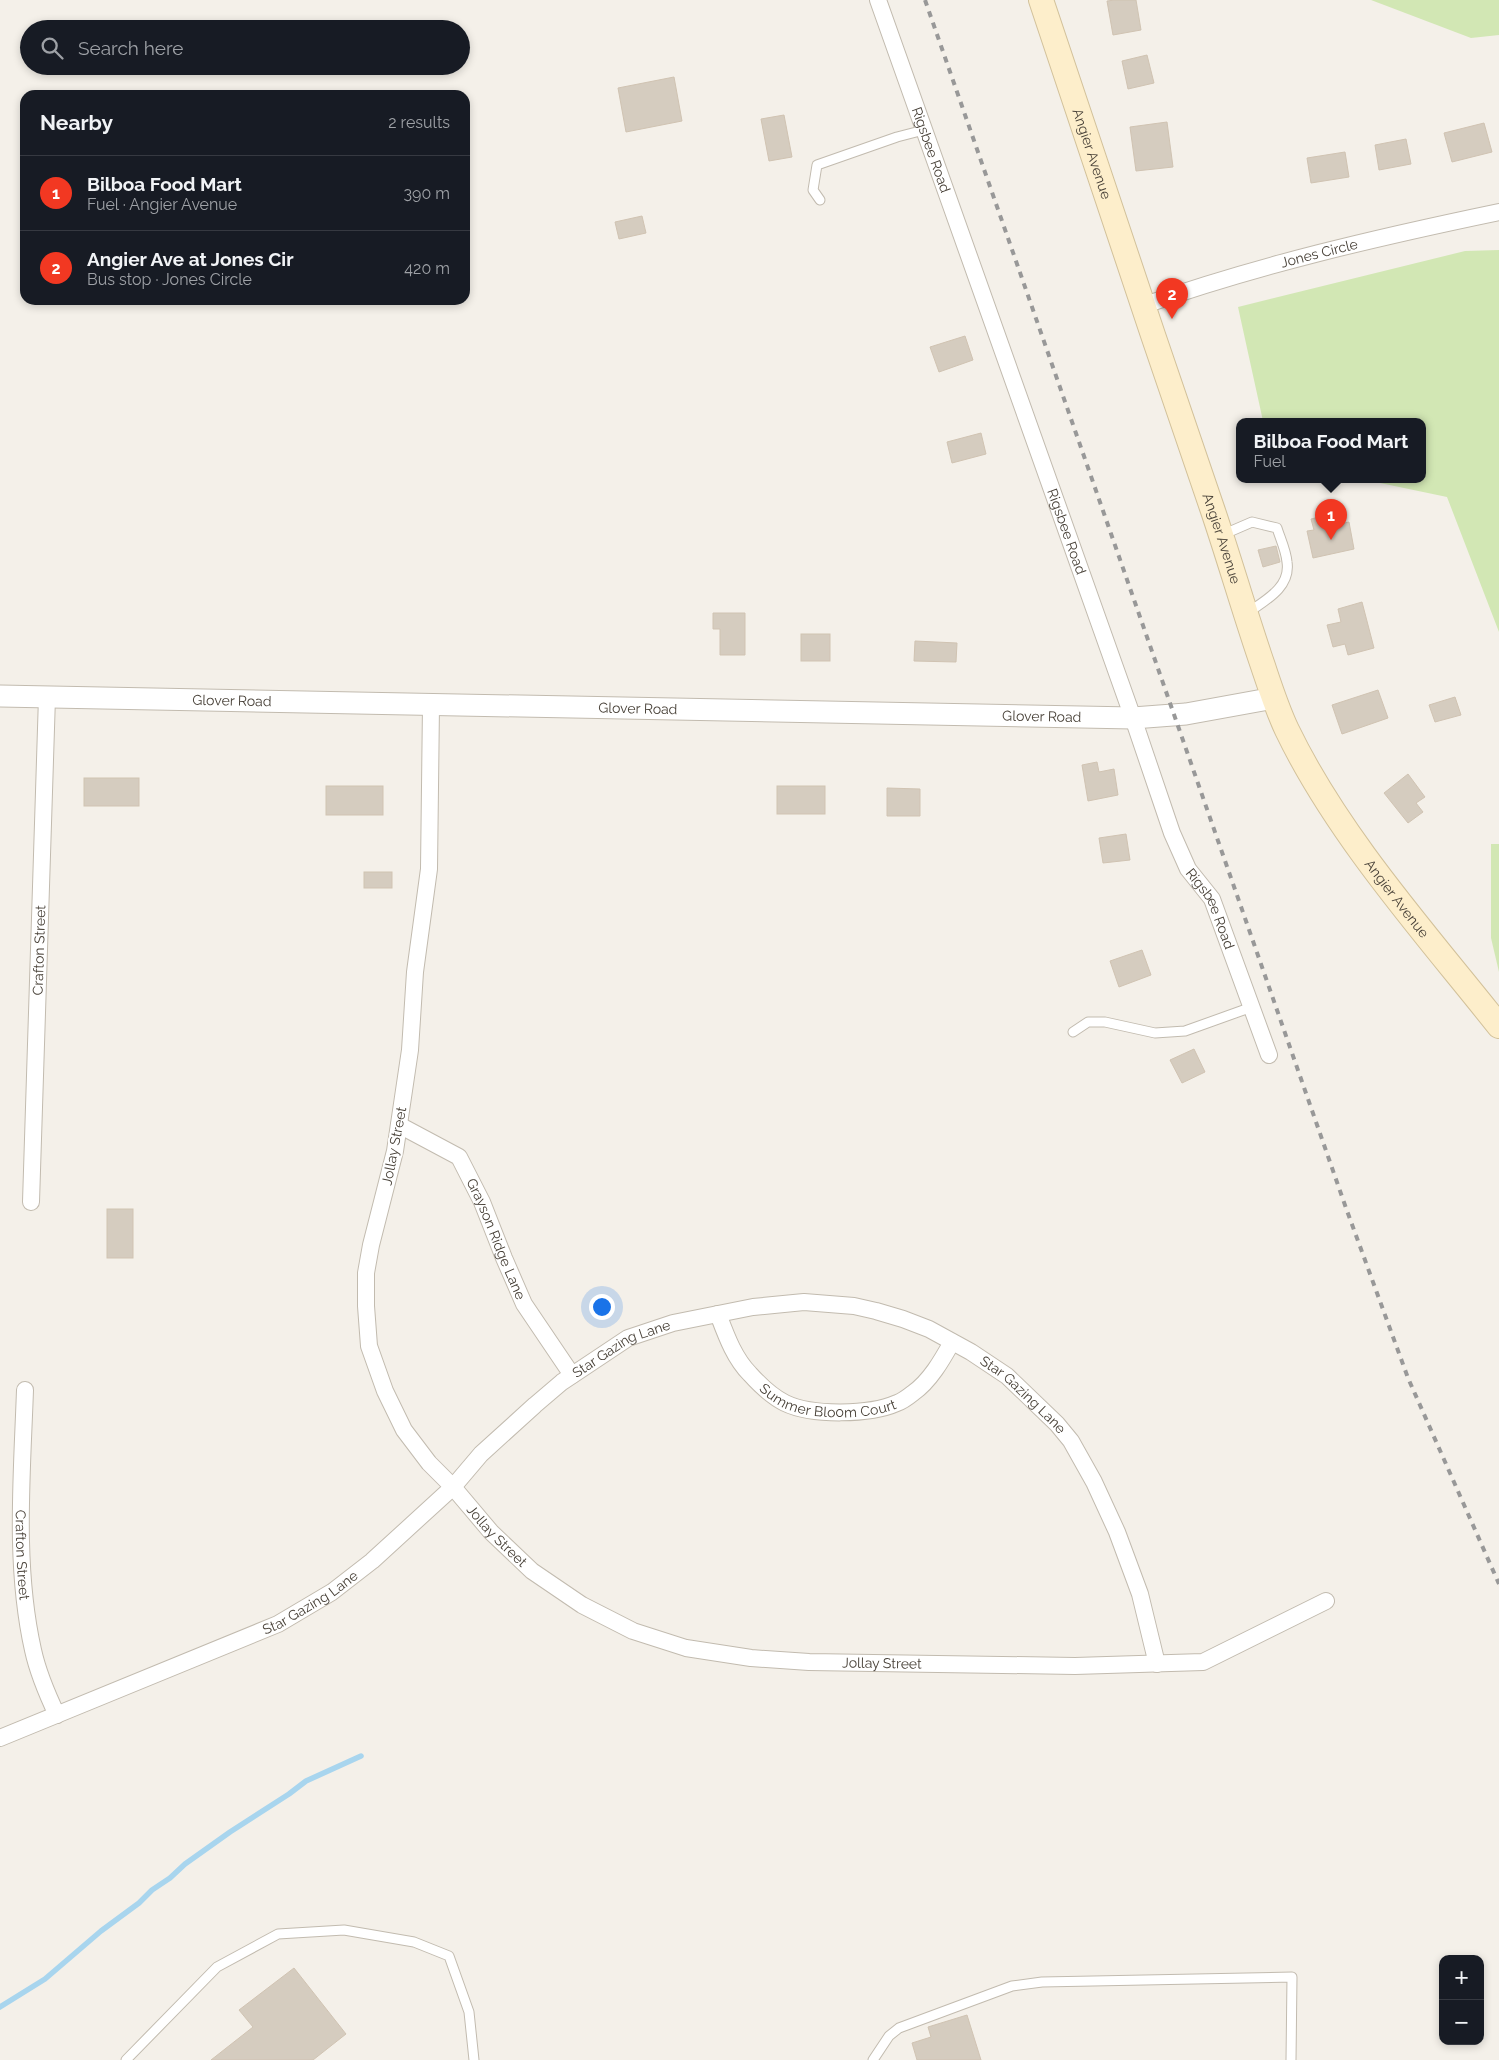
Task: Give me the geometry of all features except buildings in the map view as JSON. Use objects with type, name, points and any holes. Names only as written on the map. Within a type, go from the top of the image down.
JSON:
[{"type":"main road","name":"Angier Avenue","points":[[1042,0],[1142,306],[1286,729],[1308,769],[1378,873],[1499,1026]]},
{"type":"street","name":"Rigsbee Road","points":[[878,0],[1172,833],[1188,868],[1212,899],[1269,1055]]},
{"type":"street","name":"Jones Circle","points":[[1142,306],[1249,271],[1499,212]]},
{"type":"street","name":"Glover Road","points":[[0,696],[1133,718],[1186,714],[1274,698]]},
{"type":"street","name":"Crafton Street","points":[[30,1202],[47,697]]},
{"type":"street","name":"Jollay Street","points":[[430,705],[429,869],[415,972],[410,1050],[395,1151],[371,1245],[366,1273],[369,1346],[385,1391],[404,1430],[429,1463],[453,1487],[491,1532],[532,1571],[582,1604],[633,1631],[686,1648],[751,1658],[809,1662],[1075,1666],[1203,1662],[1326,1601]]},
{"type":"street","name":"Grayson Ridge Lane","points":[[399,1125],[459,1156],[482,1202],[524,1304],[572,1375]]},
{"type":"street","name":"Star Gazing Lane","points":[[0,1738],[278,1624],[332,1592],[372,1561],[453,1487],[481,1454],[535,1405],[572,1375],[628,1338],[672,1323],[776,1304],[804,1302],[854,1306],[903,1319],[929,1329],[990,1364],[1007,1376],[1057,1424],[1071,1441],[1094,1482],[1130,1563],[1140,1594],[1157,1664]]},
{"type":"street","name":"Summer Bloom Court","points":[[718,1314],[736,1356],[749,1374],[785,1403],[808,1409],[856,1411],[878,1409],[898,1403],[915,1392],[927,1380],[939,1365],[952,1342]]},
{"type":"street","name":"Crafton Street","points":[[25,1390],[22,1585],[33,1651],[43,1683],[57,1714]]},
{"type":"lane","points":[[820,200],[813,190],[817,165],[897,137],[924,130]]},
{"type":"lane","points":[[1221,535],[1252,522],[1277,528],[1287,562],[1286,573],[1280,589],[1246,614]]},
{"type":"lane","points":[[1073,1032],[1088,1022],[1105,1022],[1155,1033],[1184,1031],[1252,1007]]},
{"type":"lane","points":[[126,2060],[217,1967],[278,1934],[344,1930],[414,1942],[449,1956],[470,2012],[474,2060]]},
{"type":"lane","points":[[873,2060],[889,2036],[899,2028],[1012,1986],[1042,1982],[1292,1977],[1291,2060]]},
{"type":"green space","points":[[1371,0],[1499,0],[1499,35],[1471,38]]},
{"type":"green space","points":[[1499,250],[1499,632],[1447,497],[1380,483],[1426,483],[1426,418],[1262,418],[1238,307],[1465,251]]},
{"type":"green space","points":[[1491,844],[1499,844],[1499,972],[1491,938]]},
{"type":"waterway","points":[[0,2007],[45,1979],[101,1931],[139,1903],[152,1890],[230,1832],[306,1781],[361,1756]]},
{"type":"railway","points":[[925,0],[1346,1208],[1408,1378],[1499,1584]]},
{"type":"place","name":"Angier Ave at Jones Cir","points":[[1172,319]]},
{"type":"place","name":"Bilboa Food Mart","points":[[1331,540]]}]
